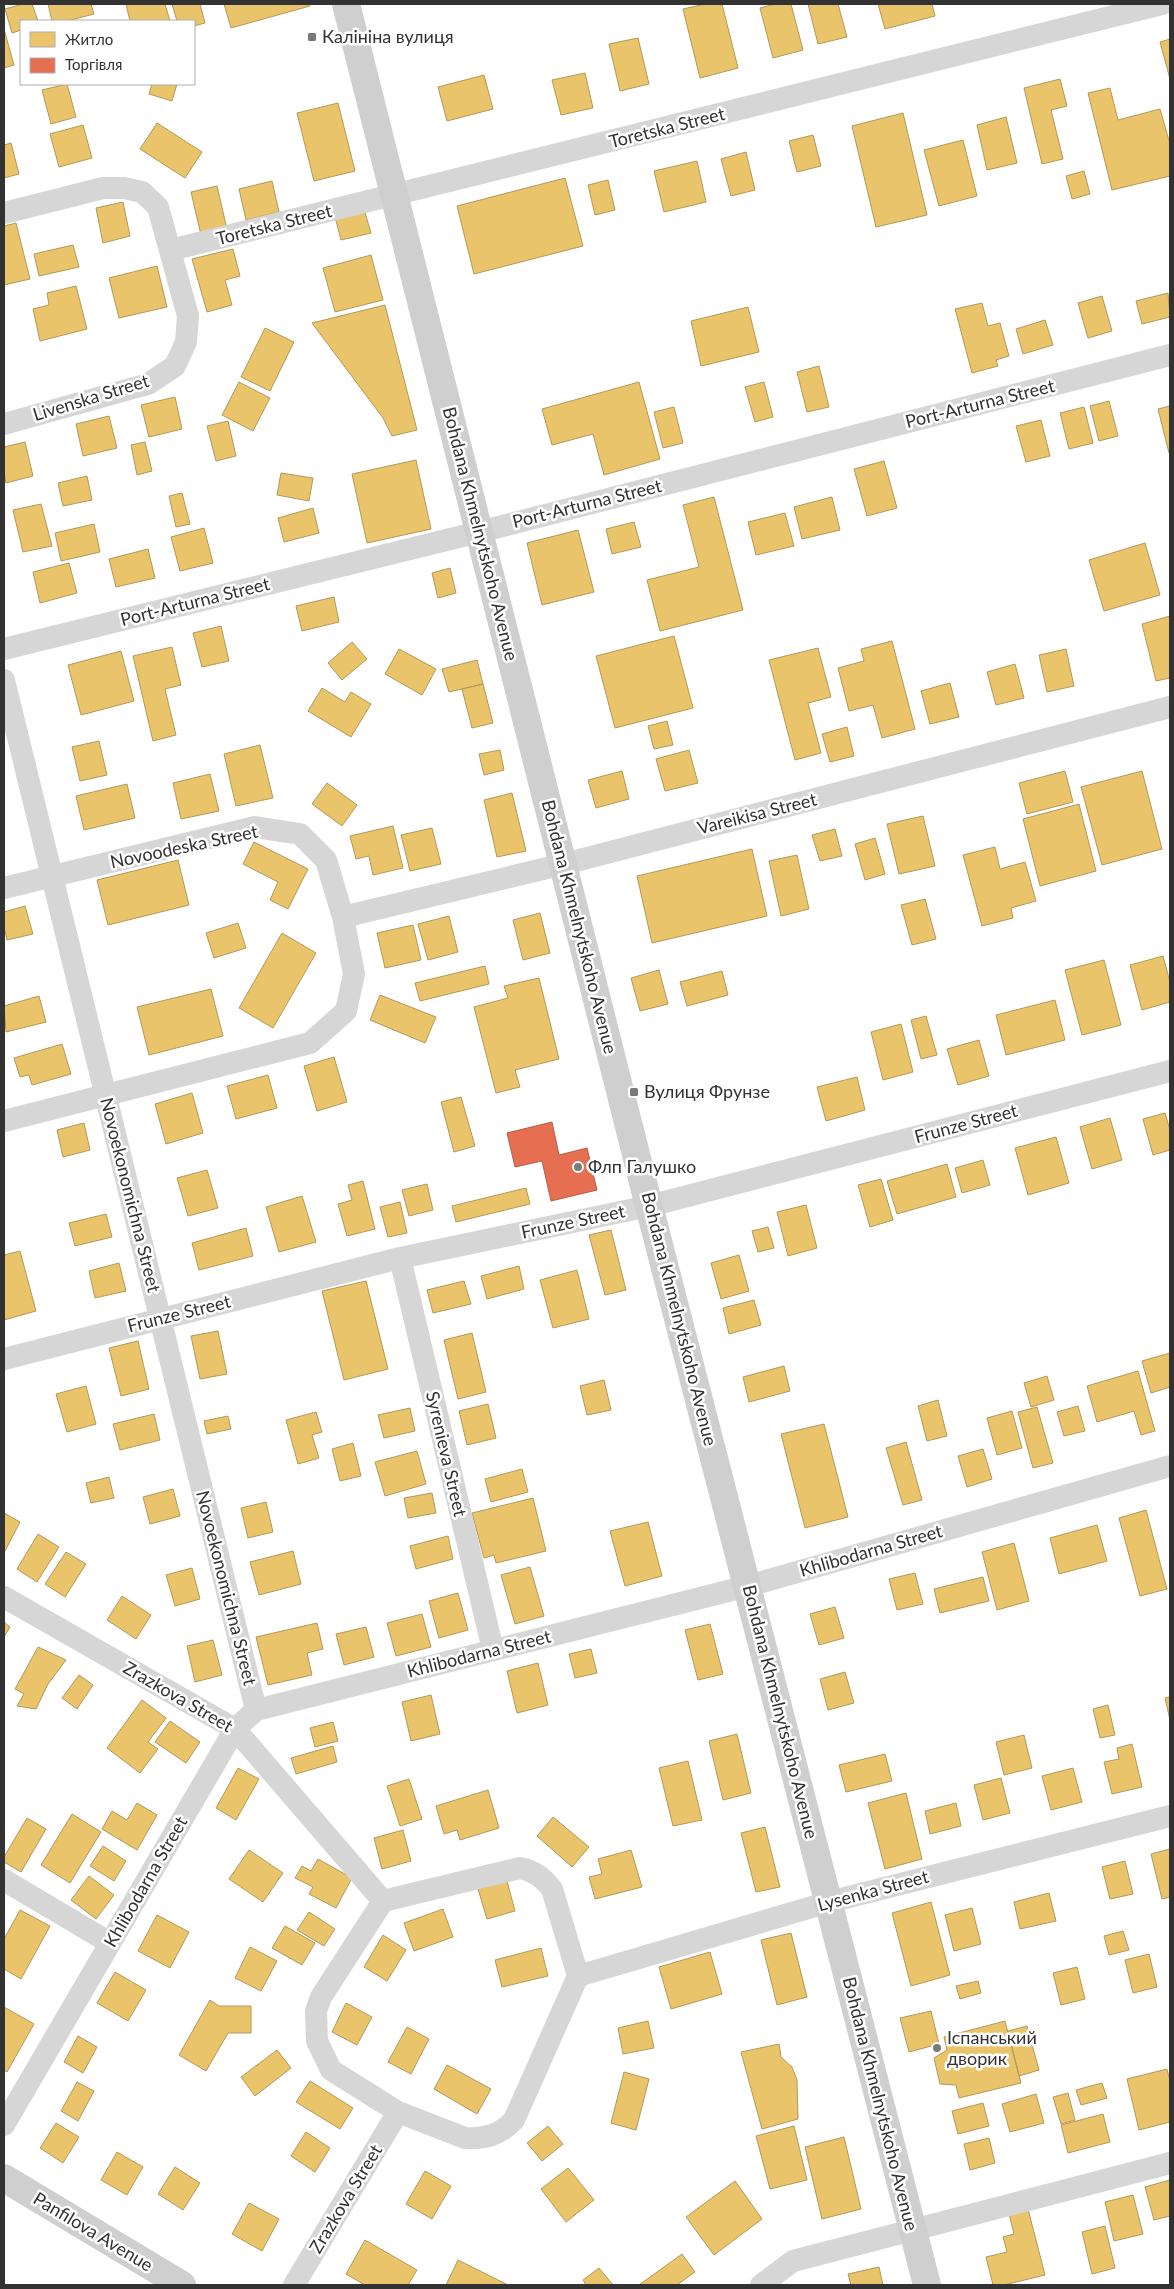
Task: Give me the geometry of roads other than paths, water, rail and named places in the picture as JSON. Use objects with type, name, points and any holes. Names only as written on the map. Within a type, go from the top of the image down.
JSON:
[{"type":"main road","name":"Bohdana Khmelnytskoho Avenue","points":[[346,4],[649,1206],[927,2285]]},
{"type":"main road","name":"Panfilova Avenue","points":[[4,2178],[182,2285]]},
{"type":"street","name":"Toretska Street","points":[[171,250],[1162,4]]},
{"type":"street","points":[[4,213],[103,188],[124,188],[142,192],[158,207],[171,250]]},
{"type":"street","name":"Livenska Street","points":[[4,424],[148,384],[175,366],[186,342],[188,316],[171,250]]},
{"type":"street","name":"Port-Arturna Street","points":[[4,649],[479,532],[1170,355]]},
{"type":"street","name":"Novoekonomichna Street","points":[[4,680],[256,1710]]},
{"type":"street","name":"Vareikisa Street","points":[[343,917],[564,864],[1170,707]]},
{"type":"street","name":"Novoodeska Street","points":[[4,888],[254,827],[300,834],[326,860],[343,917],[354,974],[346,1011],[310,1043],[4,1121]]},
{"type":"street","name":"Frunze Street","points":[[4,1359],[400,1258],[649,1206],[1170,1071]]},
{"type":"street","name":"Syrenieva Street","points":[[400,1258],[493,1650]]},
{"type":"street","name":"Khlibodarna Street","points":[[4,2125],[235,1729],[256,1710],[748,1586],[1170,1466]]},
{"type":"street","name":"Zrazkova Street","points":[[4,1597],[235,1729],[383,1901]]},
{"type":"street","name":"Lysenka Street","points":[[578,1976],[829,1902],[1170,1816]]},
{"type":"street","points":[[520,1868],[530,1870],[543,1878],[552,1889],[578,1976],[514,2120],[505,2130],[486,2137],[465,2138],[398,2112],[331,2070],[322,2055],[315,2026],[321,1997],[383,1901],[520,1868]]},
{"type":"street","points":[[4,1880],[110,1943]]},
{"type":"street","name":"Zrazkova Street","points":[[294,2285],[398,2112]]},
{"type":"street","points":[[760,2285],[794,2261],[1170,2163]]},
{"type":"place","name":"Калініна вулиця","points":[[312,37]]},
{"type":"place","name":"Вулиця Фрунзе","points":[[634,1092]]},
{"type":"place","name":"Флп Галушко","points":[[578,1167]]},
{"type":"place","name":"Іспанський дворик","points":[[937,2048]]}]
